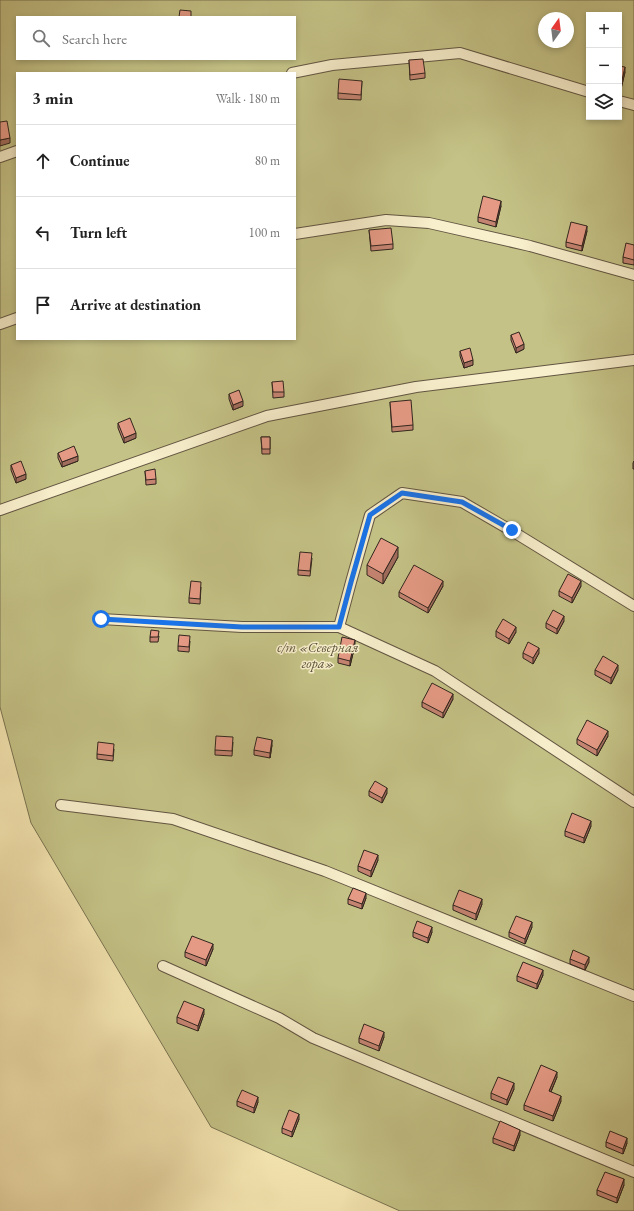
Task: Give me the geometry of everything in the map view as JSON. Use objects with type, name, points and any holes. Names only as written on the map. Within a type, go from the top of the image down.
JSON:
[{"type":"lane","points":[[296,72],[332,65],[460,53],[586,91]]},
{"type":"lane","points":[[622,102],[634,105]]},
{"type":"lane","points":[[0,157],[16,151]]},
{"type":"lane","points":[[296,234],[386,220],[429,223],[530,246],[634,275]]},
{"type":"lane","points":[[0,324],[16,318]]},
{"type":"lane","points":[[0,510],[267,416],[416,388],[634,360]]},
{"type":"lane","points":[[339,627],[370,515],[402,493],[462,502],[512,530],[634,606]]},
{"type":"lane","points":[[101,619],[242,627],[339,627],[434,671],[634,802]]},
{"type":"lane","points":[[61,805],[173,819],[325,871],[634,996]]},
{"type":"lane","points":[[163,966],[279,1018],[313,1038],[634,1172]]},
{"type":"green space","name":"с/т «Северная гора»","points":[[0,0],[634,0],[634,1211],[400,1211],[211,1127],[31,823],[0,707]]},
{"type":"building","points":[[180,10],[191,11],[191,16],[179,16]]},
{"type":"building","points":[[423,59],[425,73],[410,75],[409,60]]},
{"type":"building","points":[[622,66],[625,67],[622,80]]},
{"type":"building","points":[[339,79],[362,81],[361,95],[338,93]]},
{"type":"building","points":[[7,121],[10,138],[0,140],[0,122]]},
{"type":"building","points":[[483,196],[501,201],[496,222],[478,217]]},
{"type":"building","points":[[571,222],[587,226],[582,246],[566,242]]},
{"type":"building","points":[[391,228],[393,244],[371,246],[369,230]]},
{"type":"building","points":[[626,243],[634,245],[634,260],[623,257]]},
{"type":"building","points":[[519,332],[524,344],[516,348],[511,335]]},
{"type":"building","points":[[470,348],[473,360],[464,363],[460,351]]},
{"type":"building","points":[[283,381],[284,392],[273,392],[272,382]]},
{"type":"building","points":[[239,390],[243,401],[233,405],[229,394]]},
{"type":"building","points":[[411,400],[413,425],[392,427],[390,402]]},
{"type":"building","points":[[130,418],[136,433],[124,438],[118,423]]},
{"type":"building","points":[[261,437],[270,437],[270,449],[262,449]]},
{"type":"building","points":[[74,446],[78,456],[62,462],[58,453]]},
{"type":"building","points":[[21,461],[26,474],[16,478],[11,465]]},
{"type":"building","points":[[155,469],[156,479],[146,480],[145,471]]},
{"type":"building","points":[[381,538],[398,547],[383,574],[367,565]]},
{"type":"building","points":[[300,552],[312,553],[310,571],[298,570]]},
{"type":"building","points":[[414,565],[443,581],[428,608],[399,592]]},
{"type":"building","points":[[568,574],[581,581],[572,598],[559,591]]},
{"type":"building","points":[[191,581],[201,582],[200,599],[189,598]]},
{"type":"building","points":[[553,610],[564,616],[557,629],[546,623]]},
{"type":"building","points":[[503,619],[516,627],[509,639],[496,631]]},
{"type":"building","points":[[151,630],[159,631],[158,637],[150,637]]},
{"type":"building","points":[[179,635],[190,636],[189,647],[178,646]]},
{"type":"building","points":[[342,637],[355,640],[350,661],[338,658]]},
{"type":"building","points":[[528,642],[539,648],[533,658],[523,653]]},
{"type":"building","points":[[603,656],[618,665],[611,678],[595,670]]},
{"type":"building","points":[[432,683],[453,694],[443,713],[422,702]]},
{"type":"building","points":[[587,720],[608,731],[597,750],[577,739]]},
{"type":"building","points":[[216,736],[233,737],[232,751],[215,750]]},
{"type":"building","points":[[257,737],[272,740],[270,753],[254,750]]},
{"type":"building","points":[[98,742],[114,744],[113,756],[97,754]]},
{"type":"building","points":[[375,781],[387,788],[382,798],[369,791]]},
{"type":"building","points":[[572,813],[591,821],[584,838],[565,831]]},
{"type":"building","points":[[364,850],[378,855],[371,871],[358,866]]},
{"type":"building","points":[[353,888],[366,893],[362,904],[348,899]]},
{"type":"building","points":[[459,890],[482,899],[476,914],[453,905]]},
{"type":"building","points":[[516,916],[532,922],[525,939],[509,932]]},
{"type":"building","points":[[417,921],[432,927],[428,938],[413,932]]},
{"type":"building","points":[[192,936],[213,944],[206,960],[185,952]]},
{"type":"building","points":[[573,950],[589,957],[585,965],[570,959]]},
{"type":"building","points":[[523,962],[543,970],[537,984],[517,976]]},
{"type":"building","points":[[184,1001],[204,1009],[198,1026],[177,1017]]},
{"type":"building","points":[[364,1024],[384,1032],[379,1046],[359,1038]]},
{"type":"building","points":[[541,1065],[557,1072],[549,1091],[561,1096],[553,1116],[524,1105]]},
{"type":"building","points":[[498,1077],[514,1083],[507,1100],[491,1093]]},
{"type":"building","points":[[242,1090],[258,1097],[254,1108],[237,1101]]},
{"type":"building","points":[[289,1110],[299,1114],[292,1132],[282,1128]]},
{"type":"building","points":[[500,1121],[520,1130],[514,1146],[493,1138]]},
{"type":"building","points":[[610,1131],[627,1138],[623,1149],[606,1142]]},
{"type":"building","points":[[605,1172],[624,1179],[617,1198],[597,1190]]},
{"type":"route","points":[[101,619],[242,627],[339,627],[370,515],[402,493],[462,502],[512,530]]}]
